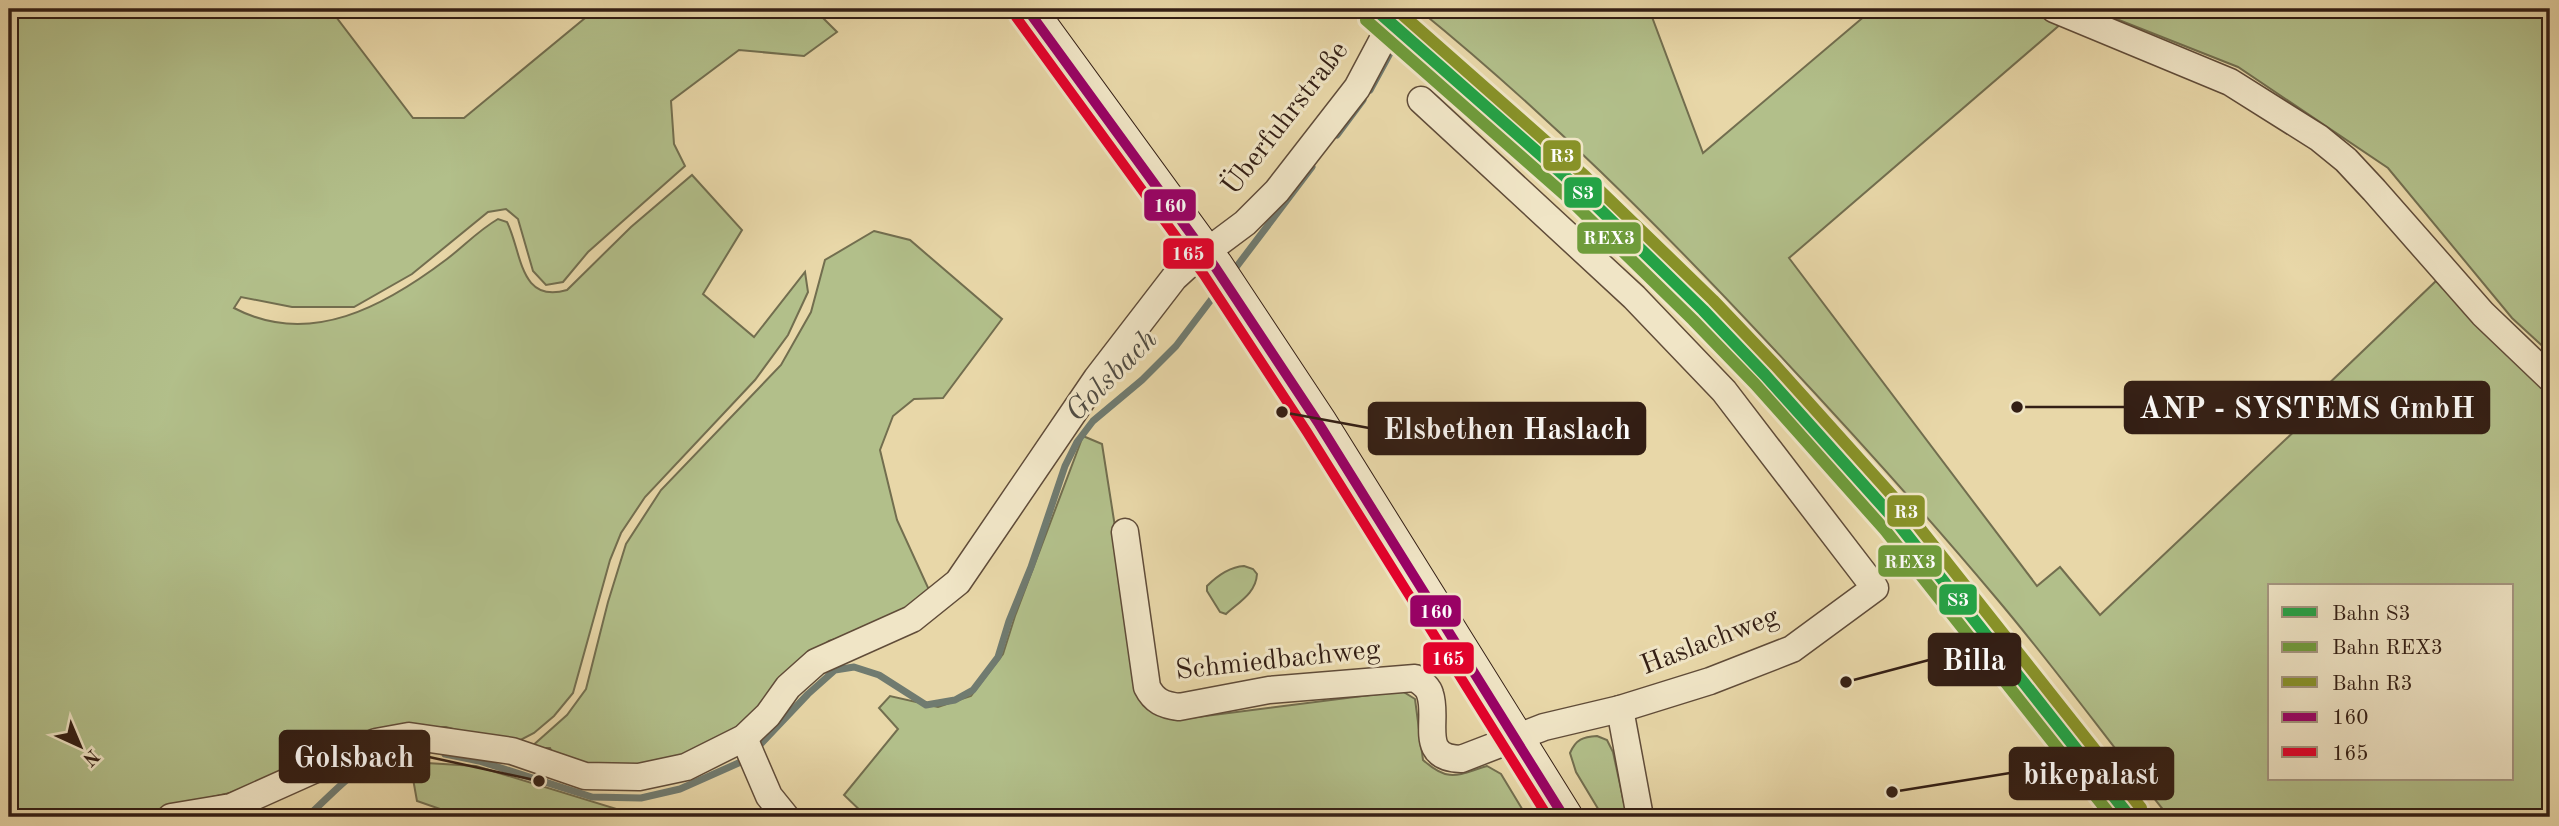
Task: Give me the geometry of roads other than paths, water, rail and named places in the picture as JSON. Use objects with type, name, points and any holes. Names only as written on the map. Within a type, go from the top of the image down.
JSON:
[{"type":"main road","points":[[1027,9],[1218,272],[1318,424],[1564,817]]},
{"type":"street","name":"Überfuhrstraße","points":[[171,817],[231,807],[376,742],[409,736],[512,751],[585,776],[639,777],[686,767],[744,738],[768,715],[788,687],[816,662],[912,619],[958,582],[1097,378],[1174,278],[1218,272],[1245,223],[1277,191],[1357,88],[1399,9]]},
{"type":"street","points":[[2054,9],[2230,82],[2319,138],[2346,160],[2483,314],[2550,378]]},
{"type":"street","name":"Haslachweg","points":[[1421,100],[1634,297],[1724,391],[1875,588],[1792,649],[1710,681],[1620,709],[1544,727],[1516,738]]},
{"type":"street","name":"Schmiedbachweg","points":[[1125,532],[1147,687],[1153,698],[1167,705],[1179,706],[1269,690],[1415,678],[1430,693],[1433,740],[1437,752],[1447,759],[1461,759],[1516,738]]},
{"type":"street","points":[[1620,709],[1640,817]]},
{"type":"street","points":[[744,738],[769,796],[786,817]]},
{"type":"waterway","name":"Golsbach","points":[[1370,90],[1414,9]]},
{"type":"waterway","name":"Golsbach","points":[[1337,135],[1363,100]]},
{"type":"waterway","name":"Golsbach","points":[[1231,274],[1312,167]]},
{"type":"waterway","name":"Golsbach","points":[[756,749],[808,694],[835,670],[854,667],[879,675],[926,705],[955,700],[973,690],[998,657],[1065,466],[1077,442],[1093,421],[1142,380],[1176,346],[1217,292]]},
{"type":"waterway","name":"Golsbach","points":[[307,817],[347,780],[373,762],[388,756],[427,750]]},
{"type":"waterway","name":"Golsbach","points":[[445,754],[479,761],[592,797],[641,798],[680,789],[743,761]]},
{"type":"rail line","name":"S3","points":[[1375,9],[1576,186],[1703,310],[1765,375],[1896,521],[2130,817]]},
{"type":"rail line","name":"R3","points":[[1396,9],[1585,176],[1713,300],[1775,365],[1907,512],[2141,808]]},
{"type":"rail line","name":"REX3","points":[[1366,20],[1566,196],[1755,384],[1885,530],[2112,817]]},
{"type":"place","name":"ANP - SYSTEMS GmbH","points":[[2017,407]]},
{"type":"place","name":"Elsbethen Haslach","points":[[1282,412]]},
{"type":"place","name":"Billa","points":[[1846,682]]},
{"type":"place","name":"Golsbach","points":[[539,781]]},
{"type":"place","name":"bikepalast","points":[[1892,792]]}]
